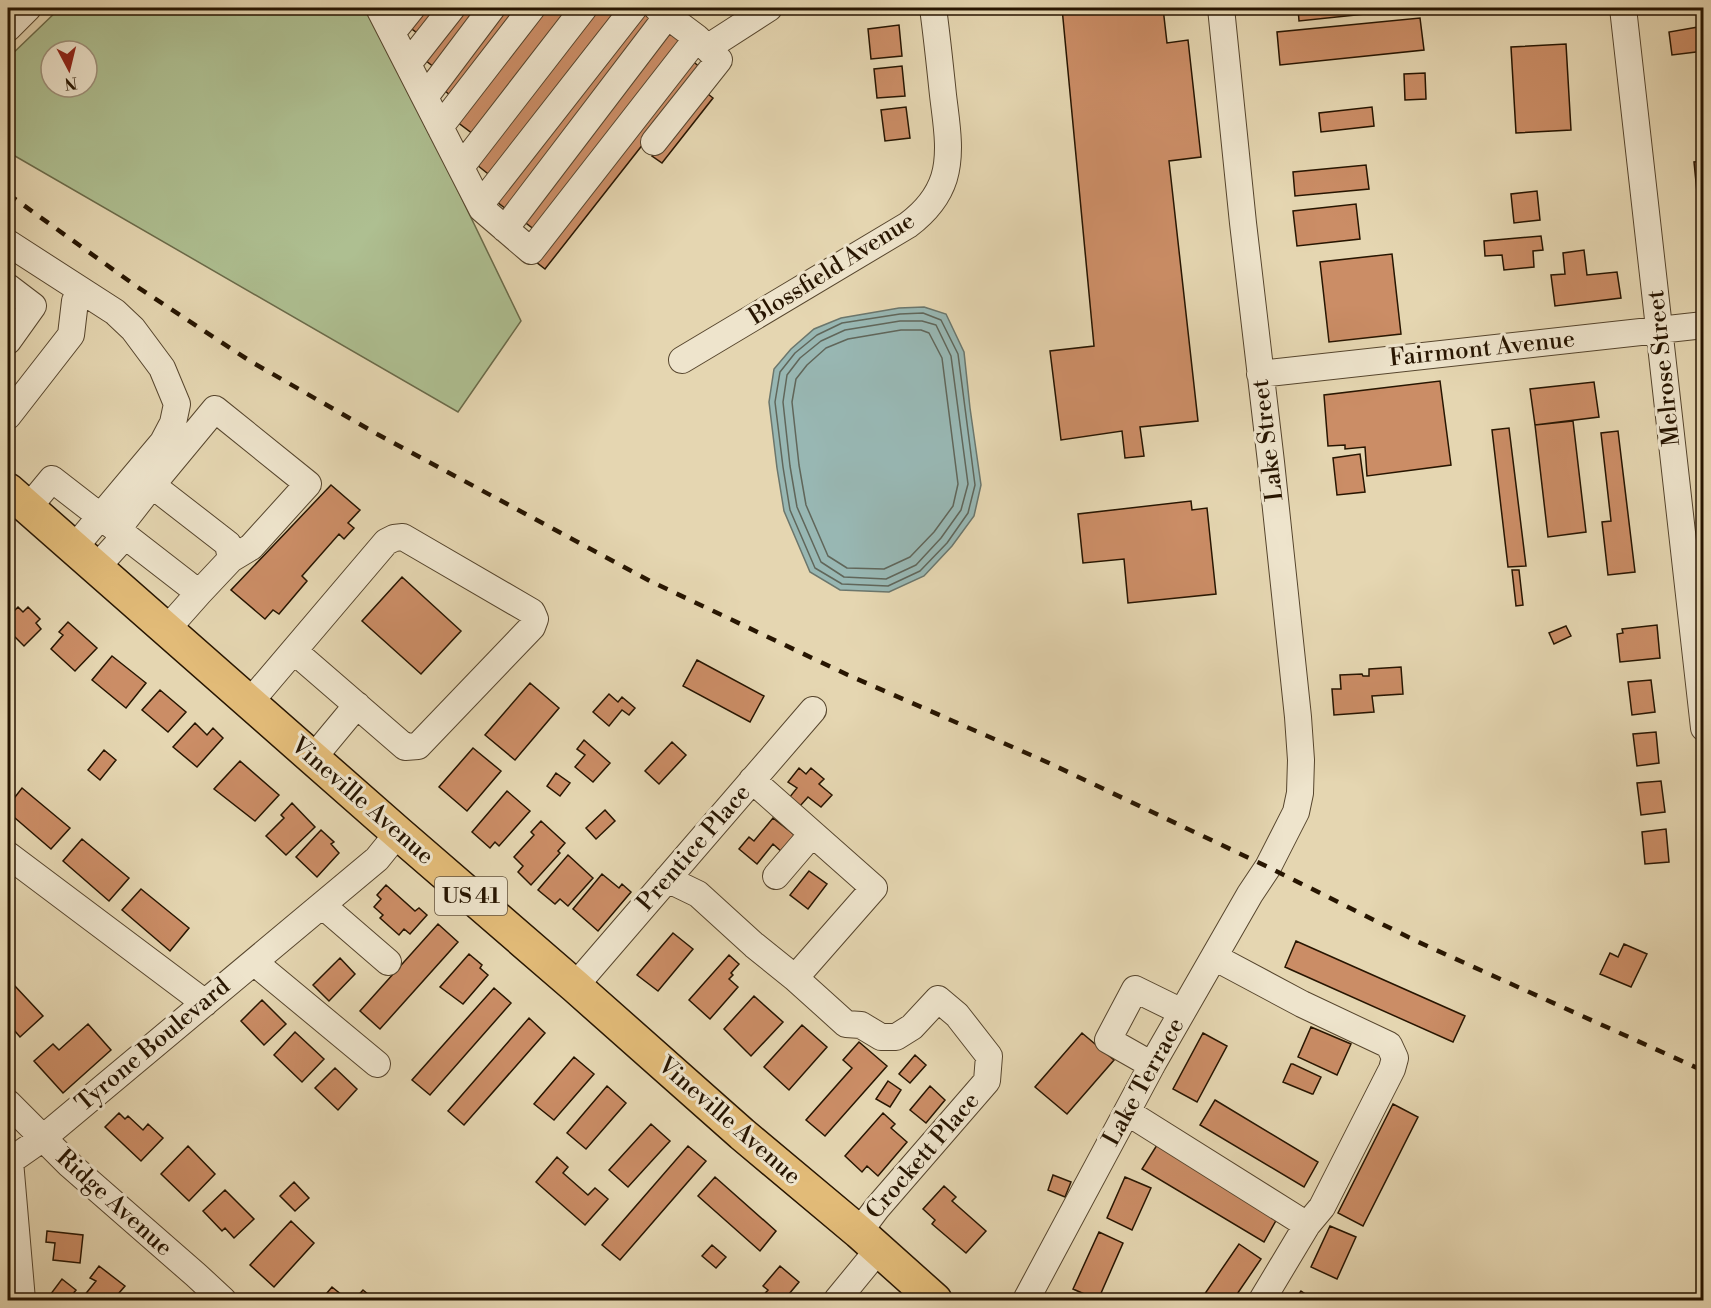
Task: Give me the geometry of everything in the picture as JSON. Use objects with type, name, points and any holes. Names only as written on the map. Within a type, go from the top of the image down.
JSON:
[{"type":"main road","name":"Vineville Avenue","points":[[18,499],[742,1134],[936,1300]]},
{"type":"street","points":[[8,28],[28,8]]},
{"type":"street","points":[[379,8],[482,209],[531,251],[702,43],[769,8]]},
{"type":"street","points":[[392,33],[412,8]]},
{"type":"street","points":[[408,64],[452,8]]},
{"type":"street","points":[[425,96],[492,8]]},
{"type":"street","points":[[440,127],[532,8]]},
{"type":"street","points":[[461,167],[584,8]]},
{"type":"street","points":[[480,205],[634,8]]},
{"type":"street","name":"Blossfield Avenue","points":[[682,360],[909,225],[932,201],[944,177],[947,160],[947,137],[933,8]]},
{"type":"street","name":"Lake Street","points":[[1221,8],[1301,760],[1300,793],[1296,812],[1268,867]]},
{"type":"street","name":"Melrose Street","points":[[1623,8],[1704,728]]},
{"type":"street","points":[[505,229],[662,12],[702,43],[719,60],[654,142]]},
{"type":"street","points":[[8,243],[115,312],[133,329],[162,368],[177,404],[173,423],[114,528]]},
{"type":"street","points":[[8,341],[56,274]]},
{"type":"street","points":[[8,287],[33,306]]},
{"type":"street","points":[[8,416],[71,335],[75,302],[81,291]]},
{"type":"street","name":"Fairmont Avenue","points":[[1260,374],[1704,325]]},
{"type":"street","points":[[85,558],[152,485],[215,409],[308,484],[251,547],[231,559],[167,629]]},
{"type":"street","points":[[18,499],[52,479],[198,593]]},
{"type":"street","points":[[152,485],[228,544],[231,559]]},
{"type":"street","points":[[250,702],[386,542],[394,538],[403,537],[532,612],[535,619],[532,627],[418,747],[405,747],[294,651]]},
{"type":"street","points":[[313,758],[357,705]]},
{"type":"street","name":"Prentice Place","points":[[575,986],[813,710]]},
{"type":"street","points":[[668,879],[698,894],[754,945],[795,978],[874,888],[752,780]]},
{"type":"street","name":"Tyrone Boulevard","points":[[17,1288],[10,1161],[43,1138],[377,859],[398,833]]},
{"type":"street","points":[[776,876],[812,834]]},
{"type":"street","points":[[8,855],[205,1003]]},
{"type":"street","name":"Lake Terrace","points":[[1026,1300],[1152,1065],[1250,894],[1268,867]]},
{"type":"street","points":[[322,905],[388,962]]},
{"type":"street","points":[[1214,957],[1302,1004],[1389,1045],[1395,1058],[1392,1069],[1322,1207],[1307,1225],[1262,1300]]},
{"type":"street","points":[[254,962],[377,1064]]},
{"type":"street","name":"Crockett Place","points":[[795,978],[846,1024],[861,1025],[880,1037],[896,1037],[912,1027],[938,999],[957,1015],[989,1056],[987,1081],[877,1209],[868,1241],[837,1300]]},
{"type":"street","points":[[1152,1065],[1108,1040],[1135,989],[1182,1012]]},
{"type":"street","name":"Ridge Avenue","points":[[8,1103],[70,1165],[223,1300]]},
{"type":"street","points":[[1127,1112],[1307,1225]]},
{"type":"green space","points":[[60,8],[362,8],[374,17],[521,321],[458,412],[8,152],[8,58]]},
{"type":"water","points":[[924,307],[946,314],[964,352],[981,485],[974,516],[952,546],[924,576],[889,592],[840,590],[810,572],[784,511],[769,402],[774,369],[791,349],[814,329],[841,318],[899,308]]},
{"type":"building","points":[[418,8],[441,8],[420,35],[405,24]]},
{"type":"building","points":[[459,8],[482,8],[435,68],[420,56]]},
{"type":"building","points":[[499,8],[521,8],[451,96],[438,85]]},
{"type":"building","points":[[539,8],[572,8],[473,134],[452,118]]},
{"type":"building","points":[[594,8],[627,8],[492,177],[472,161]]},
{"type":"building","points":[[642,8],[655,18],[506,209],[492,198]]},
{"type":"building","points":[[1062,8],[1163,8],[1167,43],[1188,40],[1201,157],[1169,161],[1198,421],[1140,427],[1144,456],[1125,458],[1122,431],[1061,440],[1050,351],[1094,346]]},
{"type":"building","points":[[1298,8],[1384,8],[1384,12],[1299,21]]},
{"type":"building","points":[[1420,18],[1424,50],[1280,65],[1277,32]]},
{"type":"building","points":[[899,25],[902,56],[871,59],[868,29]]},
{"type":"building","points":[[1704,26],[1704,51],[1672,55],[1669,32]]},
{"type":"building","points":[[667,27],[684,41],[535,230],[518,217]]},
{"type":"building","points":[[1566,44],[1571,130],[1516,133],[1511,47]]},
{"type":"building","points":[[689,58],[702,69],[545,269],[531,258]]},
{"type":"building","points":[[902,66],[905,96],[877,98],[874,69]]},
{"type":"building","points":[[1425,73],[1426,99],[1405,100],[1404,74]]},
{"type":"building","points":[[703,90],[713,98],[662,163],[652,156]]},
{"type":"building","points":[[906,107],[910,138],[885,141],[881,110]]},
{"type":"building","points":[[1372,107],[1374,126],[1321,132],[1319,113]]},
{"type":"building","points":[[1704,161],[1704,201],[1698,202],[1694,162]]},
{"type":"building","points":[[1366,165],[1369,189],[1295,196],[1293,172]]},
{"type":"building","points":[[1537,191],[1540,220],[1514,223],[1511,194]]},
{"type":"building","points":[[1356,204],[1360,239],[1297,246],[1293,211]]},
{"type":"building","points":[[1541,236],[1543,250],[1533,251],[1534,267],[1504,270],[1502,255],[1485,256],[1484,241]]},
{"type":"building","points":[[1584,250],[1587,275],[1617,272],[1621,298],[1555,306],[1551,275],[1565,274],[1563,253]]},
{"type":"building","points":[[1392,254],[1401,334],[1329,342],[1320,262]]},
{"type":"building","points":[[1440,381],[1451,465],[1367,476],[1365,447],[1345,449],[1345,445],[1328,446],[1324,395]]},
{"type":"building","points":[[1594,382],[1599,417],[1535,425],[1530,389]]},
{"type":"building","points":[[1573,421],[1586,532],[1548,537],[1535,425]]},
{"type":"building","points":[[1509,428],[1526,566],[1508,567],[1492,430]]},
{"type":"building","points":[[1618,431],[1635,572],[1608,575],[1602,522],[1611,521],[1601,433]]},
{"type":"building","points":[[1360,454],[1365,492],[1337,495],[1333,458]]},
{"type":"building","points":[[331,485],[360,510],[348,523],[354,528],[344,539],[339,534],[302,576],[307,581],[279,614],[273,610],[265,619],[231,590]]},
{"type":"building","points":[[1191,501],[1192,510],[1207,508],[1216,594],[1128,603],[1124,559],[1083,563],[1078,514]]},
{"type":"building","points":[[1512,570],[1519,570],[1523,605],[1516,606]]},
{"type":"building","points":[[402,577],[461,631],[421,674],[362,621]]},
{"type":"building","points":[[18,607],[23,612],[28,607],[40,619],[36,623],[41,629],[24,646],[8,630],[8,617]]},
{"type":"building","points":[[68,622],[97,648],[75,671],[51,649],[63,635],[59,632]]},
{"type":"building","points":[[1657,625],[1660,658],[1620,662],[1617,634],[1623,633],[1622,629]]},
{"type":"building","points":[[1566,626],[1571,636],[1554,644],[1549,633]]},
{"type":"building","points":[[112,656],[146,683],[126,708],[92,680]]},
{"type":"building","points":[[697,660],[764,696],[750,722],[683,686]]},
{"type":"building","points":[[1401,667],[1403,694],[1372,696],[1374,712],[1334,715],[1332,689],[1341,689],[1340,675],[1369,676],[1369,669]]},
{"type":"building","points":[[1651,680],[1655,712],[1632,715],[1628,682]]},
{"type":"building","points":[[530,683],[559,708],[515,760],[485,735]]},
{"type":"building","points":[[160,690],[186,712],[168,732],[142,710]]},
{"type":"building","points":[[609,694],[618,702],[622,697],[635,708],[629,715],[622,710],[609,726],[593,712]]},
{"type":"building","points":[[195,723],[207,735],[213,728],[223,738],[197,767],[173,747]]},
{"type":"building","points":[[1656,732],[1659,763],[1637,766],[1633,734]]},
{"type":"building","points":[[584,740],[610,763],[593,782],[575,767],[585,755],[577,749]]},
{"type":"building","points":[[672,742],[686,755],[659,784],[645,771]]},
{"type":"building","points":[[473,748],[501,771],[467,811],[439,787]]},
{"type":"building","points":[[104,750],[116,760],[100,780],[88,770]]},
{"type":"building","points":[[240,761],[279,795],[255,821],[214,789]]},
{"type":"building","points":[[799,768],[806,774],[811,768],[824,779],[819,784],[832,795],[821,807],[808,797],[800,806],[789,798],[797,788],[788,782]]},
{"type":"building","points":[[556,773],[570,783],[560,796],[547,786]]},
{"type":"building","points":[[1661,781],[1665,812],[1641,815],[1637,783]]},
{"type":"building","points":[[22,788],[70,828],[51,849],[8,812],[8,806]]},
{"type":"building","points":[[507,791],[530,811],[499,846],[495,842],[490,848],[472,832]]},
{"type":"building","points":[[292,803],[315,827],[286,855],[266,836],[284,818],[281,815]]},
{"type":"building","points":[[605,810],[615,821],[596,839],[586,828]]},
{"type":"building","points":[[773,818],[797,837],[783,853],[773,844],[757,864],[739,849],[749,837],[754,841]]},
{"type":"building","points":[[541,821],[565,843],[558,851],[560,853],[531,885],[518,872],[523,866],[514,857],[534,835],[531,832]]},
{"type":"building","points":[[1666,829],[1669,862],[1645,864],[1642,832]]},
{"type":"building","points":[[321,830],[334,842],[331,844],[339,853],[317,877],[296,857]]},
{"type":"building","points":[[82,839],[129,878],[109,901],[63,861]]},
{"type":"building","points":[[568,855],[593,878],[568,906],[560,899],[555,904],[538,890]]},
{"type":"building","points":[[809,871],[827,884],[808,909],[790,895]]},
{"type":"building","points":[[602,874],[619,888],[622,884],[631,892],[598,931],[573,909]]},
{"type":"building","points":[[386,885],[415,911],[419,908],[427,915],[410,934],[404,929],[399,935],[380,918],[383,915],[374,907],[381,899],[377,895]]},
{"type":"building","points":[[141,889],[189,928],[170,951],[122,910]]},
{"type":"building","points":[[438,924],[458,942],[380,1029],[360,1011]]},
{"type":"building","points":[[673,933],[693,949],[658,991],[637,975]]},
{"type":"building","points":[[1296,941],[1465,1016],[1453,1042],[1285,967]]},
{"type":"building","points":[[1624,944],[1647,954],[1631,987],[1600,974],[1610,953],[1618,957]]},
{"type":"building","points":[[469,954],[482,965],[480,968],[488,975],[463,1004],[440,987]]},
{"type":"building","points":[[729,955],[739,964],[729,979],[738,987],[710,1019],[689,1000]]},
{"type":"building","points":[[340,958],[355,974],[329,1001],[313,985]]},
{"type":"building","points":[[14,985],[43,1016],[20,1037],[8,1023],[8,990]]},
{"type":"building","points":[[494,988],[511,1003],[430,1095],[412,1080]]},
{"type":"building","points":[[754,996],[783,1022],[751,1056],[724,1029]]},
{"type":"building","points":[[262,1000],[286,1024],[264,1045],[241,1021]]},
{"type":"building","points":[[529,1018],[545,1033],[464,1125],[448,1111]]},
{"type":"building","points":[[88,1024],[111,1050],[63,1093],[34,1061],[53,1044],[59,1050]]},
{"type":"building","points":[[802,1025],[827,1047],[789,1090],[764,1067]]},
{"type":"building","points":[[1311,1027],[1351,1044],[1337,1075],[1298,1057]]},
{"type":"building","points":[[295,1032],[324,1059],[302,1082],[274,1055]]},
{"type":"building","points":[[1082,1033],[1114,1060],[1067,1114],[1035,1087]]},
{"type":"building","points":[[1203,1033],[1227,1046],[1197,1102],[1173,1089]]},
{"type":"building","points":[[859,1042],[887,1066],[825,1136],[806,1120],[852,1068],[843,1060]]},
{"type":"building","points":[[915,1055],[926,1065],[910,1083],[899,1074]]},
{"type":"building","points":[[574,1057],[594,1074],[554,1120],[534,1104]]},
{"type":"building","points":[[1291,1064],[1321,1077],[1313,1094],[1283,1082]]},
{"type":"building","points":[[335,1068],[357,1089],[338,1110],[315,1088]]},
{"type":"building","points":[[888,1081],[901,1090],[890,1107],[876,1099]]},
{"type":"building","points":[[607,1086],[626,1103],[586,1149],[567,1133]]},
{"type":"building","points":[[930,1086],[945,1100],[926,1123],[910,1110]]},
{"type":"building","points":[[1215,1100],[1318,1162],[1304,1187],[1200,1125]]},
{"type":"building","points":[[1393,1104],[1418,1117],[1363,1226],[1338,1213]]},
{"type":"building","points":[[119,1113],[125,1119],[128,1116],[143,1130],[148,1124],[163,1138],[141,1161],[105,1127]]},
{"type":"building","points":[[883,1113],[895,1124],[891,1128],[907,1142],[878,1176],[867,1166],[862,1172],[845,1156]]},
{"type":"building","points":[[651,1124],[670,1141],[628,1187],[609,1170]]},
{"type":"building","points":[[1157,1145],[1278,1217],[1264,1242],[1142,1169]]},
{"type":"building","points":[[188,1146],[215,1174],[189,1201],[161,1174]]},
{"type":"building","points":[[688,1146],[706,1161],[620,1260],[602,1245]]},
{"type":"building","points":[[557,1157],[568,1167],[563,1173],[588,1195],[595,1188],[608,1199],[585,1225],[536,1182]]},
{"type":"building","points":[[1053,1175],[1071,1182],[1065,1197],[1048,1190]]},
{"type":"building","points":[[715,1177],[776,1231],[760,1251],[698,1196]]},
{"type":"building","points":[[1125,1177],[1151,1188],[1132,1230],[1107,1218]]},
{"type":"building","points":[[294,1182],[309,1198],[295,1211],[280,1196]]},
{"type":"building","points":[[944,1186],[956,1197],[952,1201],[986,1231],[966,1253],[932,1224],[935,1220],[923,1209]]},
{"type":"building","points":[[225,1190],[254,1219],[234,1238],[225,1228],[222,1231],[203,1211]]},
{"type":"building","points":[[291,1221],[314,1243],[274,1287],[250,1265]]},
{"type":"building","points":[[1330,1226],[1356,1237],[1337,1279],[1311,1267]]},
{"type":"building","points":[[47,1231],[83,1235],[80,1263],[53,1260],[55,1243],[46,1242]]},
{"type":"building","points":[[1099,1232],[1123,1243],[1098,1300],[1073,1289]]},
{"type":"building","points":[[1239,1244],[1261,1259],[1233,1300],[1212,1300],[1204,1295]]},
{"type":"building","points":[[712,1245],[726,1257],[716,1268],[702,1256]]},
{"type":"building","points":[[99,1266],[125,1286],[113,1300],[88,1300],[83,1297],[96,1281],[90,1278]]},
{"type":"building","points":[[780,1266],[799,1282],[784,1300],[759,1300],[768,1290],[763,1286]]},
{"type":"building","points":[[62,1279],[76,1290],[68,1300],[57,1300],[50,1295]]},
{"type":"building","points":[[332,1287],[348,1300],[321,1300]]},
{"type":"building","points":[[363,1290],[375,1300],[354,1300]]},
{"type":"building","points":[[1301,1291],[1314,1300],[1294,1300]]},
{"type":"railway","points":[[8,194],[136,286],[250,361],[377,434],[650,581],[848,675],[1049,763],[1268,867],[1416,941],[1704,1071]]}]
